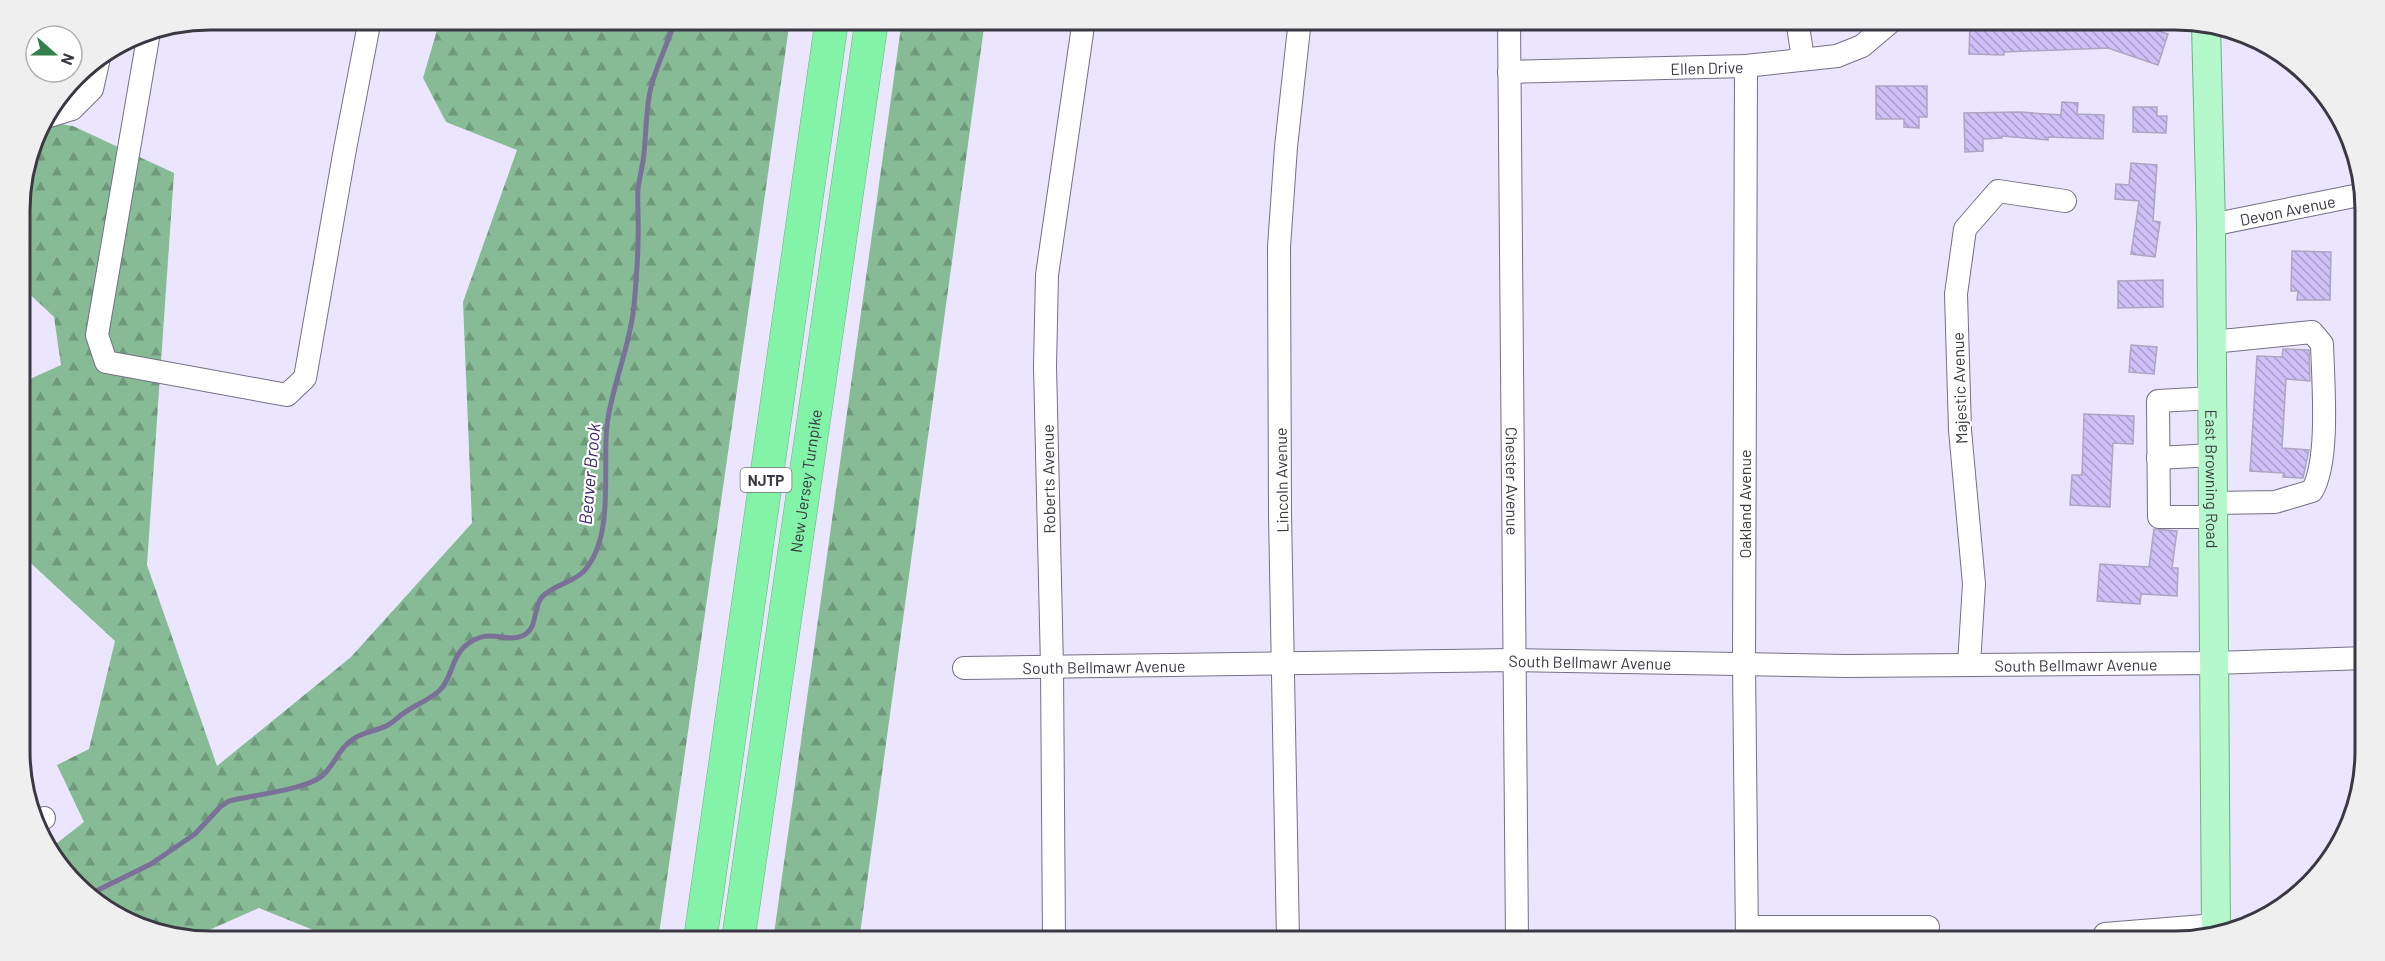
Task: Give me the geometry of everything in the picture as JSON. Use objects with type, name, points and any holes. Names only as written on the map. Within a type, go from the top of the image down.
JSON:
[{"type":"highway","name":"NJTP","points":[[701,931],[831,30]]},
{"type":"highway","name":"New Jersey Turnpike","points":[[739,931],[871,30]]},
{"type":"main road","name":"East Browning Road","points":[[2206,33],[2213,398],[2216,926]]},
{"type":"street","points":[[147,42],[97,335],[106,362],[287,395],[305,378],[368,30]]},
{"type":"street","name":"Roberts Avenue","points":[[1054,931],[1052,667],[1045,366],[1047,275],[1083,30]]},
{"type":"street","name":"Lincoln Avenue","points":[[1288,931],[1280,514],[1279,247],[1286,147],[1299,30]]},
{"type":"street","name":"Chester Avenue","points":[[1509,30],[1517,931]]},
{"type":"street","points":[[1799,30],[1803,58]]},
{"type":"street","name":"Ellen Drive","points":[[1509,72],[1746,66],[1837,56],[1862,46],[1882,30]]},
{"type":"street","name":"Oakland Avenue","points":[[1746,66],[1744,664],[1747,931]]},
{"type":"street","points":[[58,113],[72,109],[92,89],[96,71]]},
{"type":"street","name":"Majestic Avenue","points":[[1969,664],[1974,584],[1960,430],[1956,294],[1965,229],[1998,191],[2065,201]]},
{"type":"street","name":"Devon Avenue","points":[[2211,225],[2354,196]]},
{"type":"street","points":[[2212,342],[2312,332],[2322,344],[2323,456],[2318,481],[2312,491],[2275,502],[2159,517],[2158,401],[2213,398]]},
{"type":"street","points":[[2158,458],[2213,455]]},
{"type":"street","name":"South Bellmawr Avenue","points":[[964,668],[1515,660],[1846,666],[2215,663],[2355,657]]},
{"type":"street","points":[[1825,931],[1928,927]]},
{"type":"green space","points":[[437,30],[789,30],[659,931],[316,931],[259,908],[207,931],[175,928],[152,921],[110,901],[91,886],[75,870],[56,843],[84,822],[57,765],[89,749],[115,641],[30,562],[30,379],[61,365],[54,317],[30,294],[30,198],[36,164],[53,123],[73,126],[174,173],[147,565],[217,766],[351,657],[472,523],[463,302],[517,150],[446,122],[423,78]]},
{"type":"green space","points":[[901,30],[984,30],[860,931],[774,931]]},
{"type":"building","points":[[1970,30],[2156,30],[2168,34],[2158,65],[2108,48],[2004,52],[2004,55],[1969,54]]},
{"type":"building","points":[[1876,86],[1927,86],[1927,117],[1919,117],[1919,128],[1904,127],[1904,119],[1876,119]]},
{"type":"building","points":[[2062,102],[2078,103],[2077,114],[2104,115],[2103,139],[2048,137],[2048,140],[2002,136],[2002,138],[1983,139],[1983,151],[1965,152],[1964,113],[2020,112],[2061,115]]},
{"type":"building","points":[[2133,107],[2157,107],[2157,116],[2167,116],[2166,133],[2133,132]]},
{"type":"building","points":[[2131,163],[2157,165],[2153,221],[2160,222],[2155,257],[2131,254],[2139,201],[2115,199],[2116,184],[2129,185]]},
{"type":"building","points":[[2292,251],[2331,252],[2330,300],[2297,300],[2298,291],[2291,291]]},
{"type":"building","points":[[2163,280],[2163,307],[2118,308],[2118,281]]},
{"type":"building","points":[[2131,345],[2157,347],[2154,374],[2129,372]]},
{"type":"building","points":[[2283,349],[2309,350],[2310,381],[2286,379],[2282,448],[2309,450],[2303,478],[2283,477],[2284,473],[2250,471],[2257,356],[2282,357]]},
{"type":"building","points":[[2084,414],[2134,416],[2133,444],[2113,443],[2110,507],[2070,505],[2072,475],[2082,475]]},
{"type":"building","points":[[2154,529],[2177,531],[2172,568],[2178,568],[2177,596],[2141,594],[2140,604],[2097,601],[2100,564],[2149,567]]},
{"type":"waterway","name":"Beaver Brook","points":[[97,891],[151,864],[195,834],[220,807],[229,801],[304,785],[322,776],[350,742],[363,734],[388,725],[439,691],[447,681],[456,657],[464,647],[481,637],[515,638],[527,633],[542,597],[585,570],[594,555],[604,520],[609,410],[632,321],[638,256],[638,188],[644,157],[649,97],[672,30]]}]
